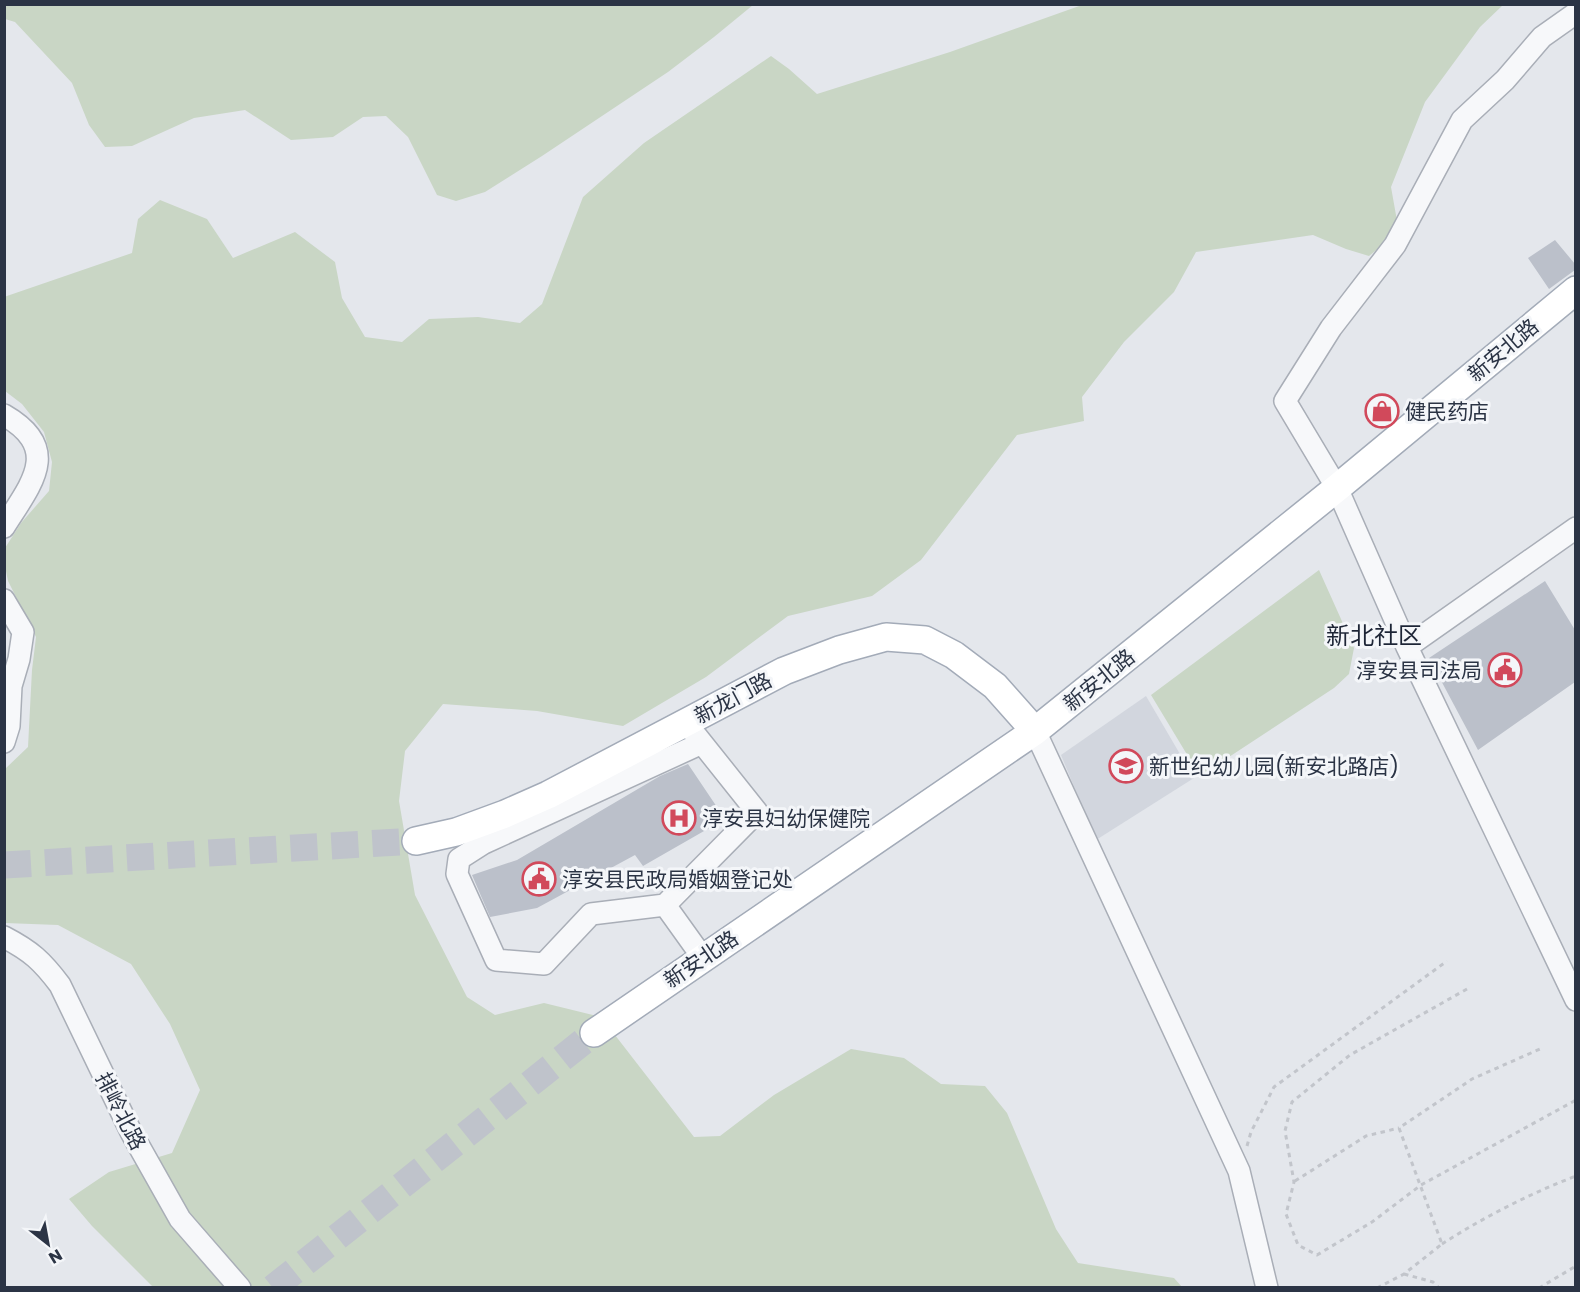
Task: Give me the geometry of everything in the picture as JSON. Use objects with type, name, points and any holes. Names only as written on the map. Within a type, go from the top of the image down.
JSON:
[{"type":"main road","name":"新安北路","points":[[594,1033],[1035,731],[1337,488],[1575,290]]},
{"type":"main road","name":"新龙门路","points":[[416,841],[456,832],[516,809],[548,795],[784,671],[839,650],[886,637],[925,640],[954,655],[994,686],[1035,731]]},
{"type":"street","points":[[1575,13],[1542,37],[1505,80],[1462,120],[1395,245],[1331,328],[1285,401],[1337,488],[1407,647],[1575,1000]]},
{"type":"street","points":[[4,415],[21,425],[30,436],[37,449],[38,464],[33,480],[4,527]]},
{"type":"street","points":[[1407,647],[1575,528]]},
{"type":"street","points":[[4,600],[23,632],[19,659],[11,687],[9,726],[4,742]]},
{"type":"street","points":[[686,723],[757,812],[665,905],[591,914],[544,964],[496,960],[457,874],[459,859],[484,843],[702,744]]},
{"type":"street","points":[[1035,731],[1239,1171],[1267,1287]]},
{"type":"street","points":[[665,905],[703,958]]},
{"type":"street","name":"排岭北路","points":[[7,941],[27,948],[46,966],[60,986],[126,1123],[180,1219],[240,1287]]},
{"type":"path","points":[[1239,1171],[1251,1132],[1274,1087],[1447,961]]},
{"type":"path","points":[[1467,989],[1350,1055],[1292,1102],[1285,1131],[1294,1182],[1286,1214],[1298,1245],[1317,1255],[1372,1222],[1421,1185],[1575,1100]]},
{"type":"path","points":[[1294,1182],[1366,1136],[1399,1128],[1473,1079],[1540,1050]]},
{"type":"path","points":[[1399,1128],[1442,1244]]},
{"type":"path","points":[[1377,1287],[1404,1274],[1442,1244],[1473,1224],[1538,1190],[1575,1176]]},
{"type":"path","points":[[1539,1287],[1575,1266]]},
{"type":"path","points":[[1404,1274],[1433,1282],[1439,1287]]},
{"type":"shaded area","name":"新世纪幼儿园(新安北路店)","points":[[1146,696],[1194,778],[1096,840],[1061,755]]},
{"type":"green space","points":[[4,5],[753,5],[668,72],[542,156],[485,192],[456,201],[437,195],[408,137],[386,116],[363,117],[333,137],[291,140],[245,110],[194,118],[132,146],[105,147],[89,125],[72,83],[15,22],[5,19]]},
{"type":"green space","points":[[1082,5],[1503,5],[1480,27],[1425,102],[1391,187],[1399,232],[1369,256],[1313,235],[1196,252],[1174,292],[1124,342],[1082,397],[1084,421],[1017,435],[921,560],[872,596],[788,616],[706,677],[623,726],[537,711],[443,704],[405,751],[399,801],[415,895],[467,997],[495,1015],[544,1003],[601,1017],[694,1137],[720,1136],[774,1095],[851,1049],[904,1058],[941,1084],[985,1086],[1007,1113],[1056,1229],[1078,1263],[1174,1278],[1182,1287],[153,1287],[92,1226],[69,1199],[109,1172],[172,1153],[200,1090],[170,1024],[131,964],[58,925],[5,923],[5,769],[28,747],[36,637],[8,581],[5,548],[21,523],[49,491],[52,462],[44,432],[22,404],[5,391],[4,297],[132,253],[138,219],[160,200],[207,219],[233,258],[295,232],[335,262],[342,298],[365,337],[402,342],[429,319],[478,317],[520,323],[542,304],[583,197],[644,143],[771,56],[817,94],[950,52]]},
{"type":"green space","points":[[1319,570],[1354,648],[1349,674],[1334,688],[1200,776],[1151,695]]},
{"type":"building","points":[[1555,240],[1575,264],[1575,270],[1549,289],[1528,258]]},
{"type":"building","name":"健民药店","points":[[1386,396],[1398,409],[1378,426],[1366,412]]},
{"type":"building","name":"淳安县司法局","points":[[1545,581],[1575,630],[1575,682],[1478,750],[1429,658]]},
{"type":"building","name":"淳安县妇幼保健院","points":[[688,764],[725,819],[643,866],[635,855],[537,908],[490,917],[472,875],[517,860],[660,776]]},
{"type":"tunnel","points":[[4,865],[416,841]]},
{"type":"tunnel","points":[[273,1288],[594,1033]]},
{"type":"place","name":"健民药店","points":[[1382,411]]},
{"type":"place","name":"淳安县司法局","points":[[1505,670]]},
{"type":"place","name":"新世纪幼儿园(新安北路店)","points":[[1126,766]]},
{"type":"place","name":"淳安县妇幼保健院","points":[[679,818]]},
{"type":"place","name":"淳安县民政局婚姻登记处","points":[[539,879]]},
{"type":"district","name":"新北社区","points":[[1374,635]]}]
